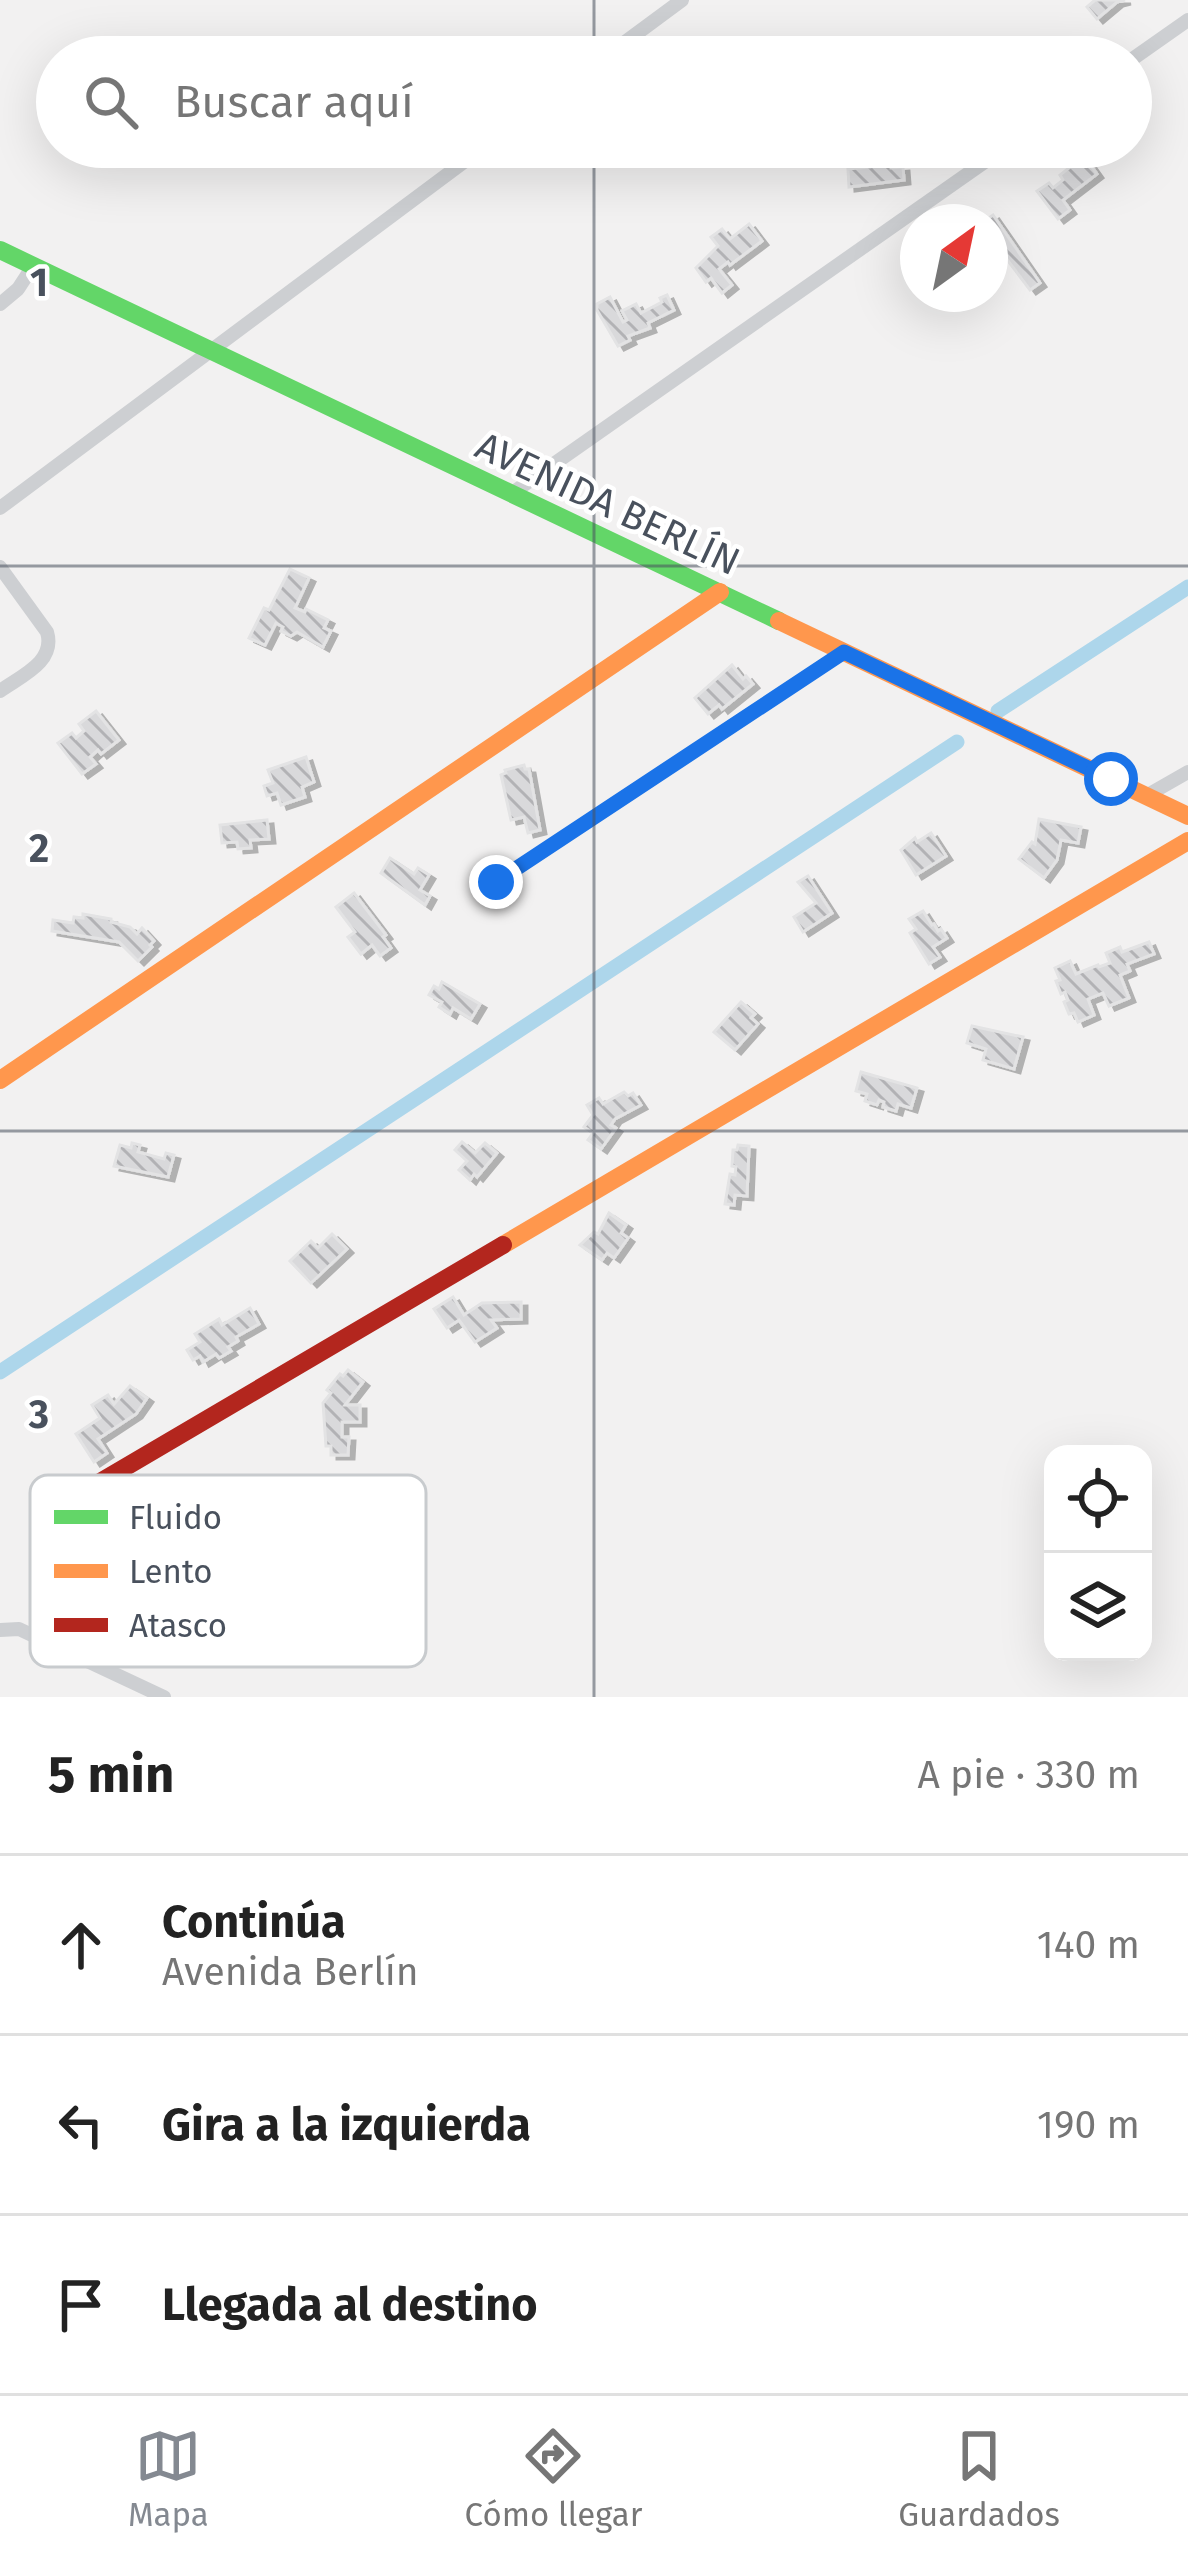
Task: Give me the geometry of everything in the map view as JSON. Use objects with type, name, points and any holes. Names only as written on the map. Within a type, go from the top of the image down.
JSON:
[{"type":"street","points":[[633,36],[682,0]]},
{"type":"street","points":[[1152,45],[1188,20]]},
{"type":"street","points":[[0,508],[456,168]]},
{"type":"street","points":[[511,494],[976,168]]},
{"type":"street","name":"AVENIDA BERLÍN","points":[[0,250],[1188,816]]},
{"type":"street","points":[[0,304],[18,289],[33,266]]},
{"type":"street","points":[[0,567],[50,644],[44,659],[0,691]]},
{"type":"street","points":[[0,1080],[720,592]]},
{"type":"street","points":[[496,882],[844,652]]},
{"type":"street","points":[[1146,796],[1188,772]]},
{"type":"street","points":[[114,1475],[1188,841]]},
{"type":"street","points":[[0,1630],[30,1634]]},
{"type":"street","points":[[100,1667],[164,1697]]},
{"type":"building","points":[[1095,0],[1125,0],[1097,19],[1087,7]]},
{"type":"building","points":[[903,168],[904,180],[849,187],[848,169]]},
{"type":"building","points":[[1069,168],[1093,168],[1097,174],[1063,200],[1070,210],[1058,219],[1037,191],[1049,183],[1053,188],[1063,180],[1060,175]]},
{"type":"building","points":[[749,224],[762,241],[719,269],[732,285],[722,293],[696,268],[718,246],[711,237],[722,229],[730,239]]},
{"type":"building","points":[[1008,237],[1040,283],[1030,290],[1008,261]]},
{"type":"building","points":[[667,295],[674,310],[618,346],[597,310],[597,304],[610,297],[623,322],[627,320],[622,311],[636,304],[641,313]]},
{"type":"building","points":[[290,569],[309,578],[295,608],[328,620],[324,628],[331,631],[323,647],[297,632],[291,636],[281,631],[283,627],[276,623],[265,645],[249,638]]},
{"type":"building","points":[[732,665],[753,684],[722,709],[719,705],[708,714],[695,698]]},
{"type":"building","points":[[96,711],[119,740],[90,757],[96,764],[82,774],[58,743],[72,733],[76,738],[84,731],[79,724]]},
{"type":"building","points":[[306,757],[314,782],[302,787],[305,797],[281,805],[277,793],[267,796],[264,786],[273,783],[268,770]]},
{"type":"building","points":[[524,765],[529,769],[540,830],[528,833],[524,817],[511,820],[501,775]]},
{"type":"building","points":[[1039,819],[1081,827],[1078,843],[1061,840],[1057,860],[1044,878],[1019,859],[1035,844]]},
{"type":"building","points":[[267,820],[269,839],[250,840],[251,848],[222,843],[220,825]]},
{"type":"building","points":[[931,833],[946,856],[916,875],[901,850]]},
{"type":"building","points":[[390,858],[414,874],[418,868],[429,875],[420,890],[430,896],[425,905],[381,873]]},
{"type":"building","points":[[808,876],[832,913],[803,932],[794,917],[816,903],[798,882]]},
{"type":"building","points":[[354,893],[386,935],[391,948],[380,956],[372,945],[361,954],[348,937],[355,932],[336,907]]},
{"type":"building","points":[[923,911],[947,938],[933,947],[940,957],[929,964],[910,933],[916,929],[909,919]]},
{"type":"building","points":[[83,914],[111,919],[137,934],[142,928],[154,941],[152,947],[138,961],[119,942],[52,931],[53,920],[73,923],[74,917],[83,918]]},
{"type":"building","points":[[1149,942],[1154,954],[1127,964],[1130,971],[1120,975],[1129,998],[1109,1006],[1103,993],[1088,999],[1094,1015],[1078,1022],[1074,1013],[1069,1014],[1055,968],[1070,961],[1076,974],[1110,963],[1106,953]]},
{"type":"building","points":[[442,982],[480,1004],[471,1019],[453,1008],[450,1014],[429,995]]},
{"type":"building","points":[[741,1002],[755,1014],[751,1018],[758,1024],[735,1050],[714,1032]]},
{"type":"building","points":[[972,1026],[1023,1037],[1014,1069],[983,1060],[986,1049],[967,1043]]},
{"type":"building","points":[[861,1072],[917,1088],[911,1108],[898,1104],[896,1111],[883,1107],[879,1100],[877,1105],[865,1101],[867,1094],[856,1091]]},
{"type":"building","points":[[624,1092],[633,1093],[641,1105],[615,1119],[611,1125],[616,1128],[601,1149],[588,1140],[593,1133],[584,1127],[593,1115],[587,1105],[599,1098],[603,1104]]},
{"type":"building","points":[[462,1142],[475,1153],[485,1143],[497,1153],[470,1180],[459,1170],[467,1161],[455,1150]]},
{"type":"building","points":[[132,1143],[140,1145],[138,1152],[164,1159],[166,1153],[174,1155],[168,1177],[114,1166],[120,1145],[131,1148]]},
{"type":"building","points":[[738,1145],[749,1146],[747,1196],[735,1195],[734,1205],[725,1204],[730,1174],[735,1175],[733,1150]]},
{"type":"building","points":[[609,1213],[626,1225],[621,1233],[628,1238],[614,1258],[607,1253],[602,1260],[580,1245],[594,1232],[598,1234]]},
{"type":"building","points":[[332,1234],[347,1249],[311,1283],[290,1261],[311,1241],[318,1248]]},
{"type":"building","points":[[453,1297],[464,1315],[482,1303],[521,1302],[521,1319],[491,1320],[497,1328],[475,1342],[459,1320],[447,1328],[434,1309]]},
{"type":"building","points":[[250,1308],[259,1324],[236,1337],[238,1341],[228,1347],[231,1351],[203,1362],[200,1356],[193,1360],[187,1350],[200,1342],[195,1334]]},
{"type":"building","points":[[348,1370],[363,1382],[345,1405],[360,1405],[360,1422],[342,1422],[342,1437],[349,1437],[348,1455],[331,1455],[323,1403],[331,1393],[327,1390]]},
{"type":"building","points":[[130,1386],[147,1398],[136,1414],[98,1439],[107,1453],[94,1462],[76,1434],[100,1418],[92,1405],[108,1395],[114,1404]]},
{"type":"waterway","points":[[998,711],[1188,587]]},
{"type":"waterway","points":[[0,1372],[957,742]]},
{"type":"traffic: fast","points":[[0,250],[779,621]]},
{"type":"traffic: slow","points":[[0,1080],[720,592]]},
{"type":"traffic: slow","points":[[779,621],[1188,816]]},
{"type":"traffic: slow","points":[[503,1245],[1188,841]]},
{"type":"traffic: jam","points":[[112,1475],[503,1245]]},
{"type":"route","points":[[496,882],[844,652],[1111,779]]}]
